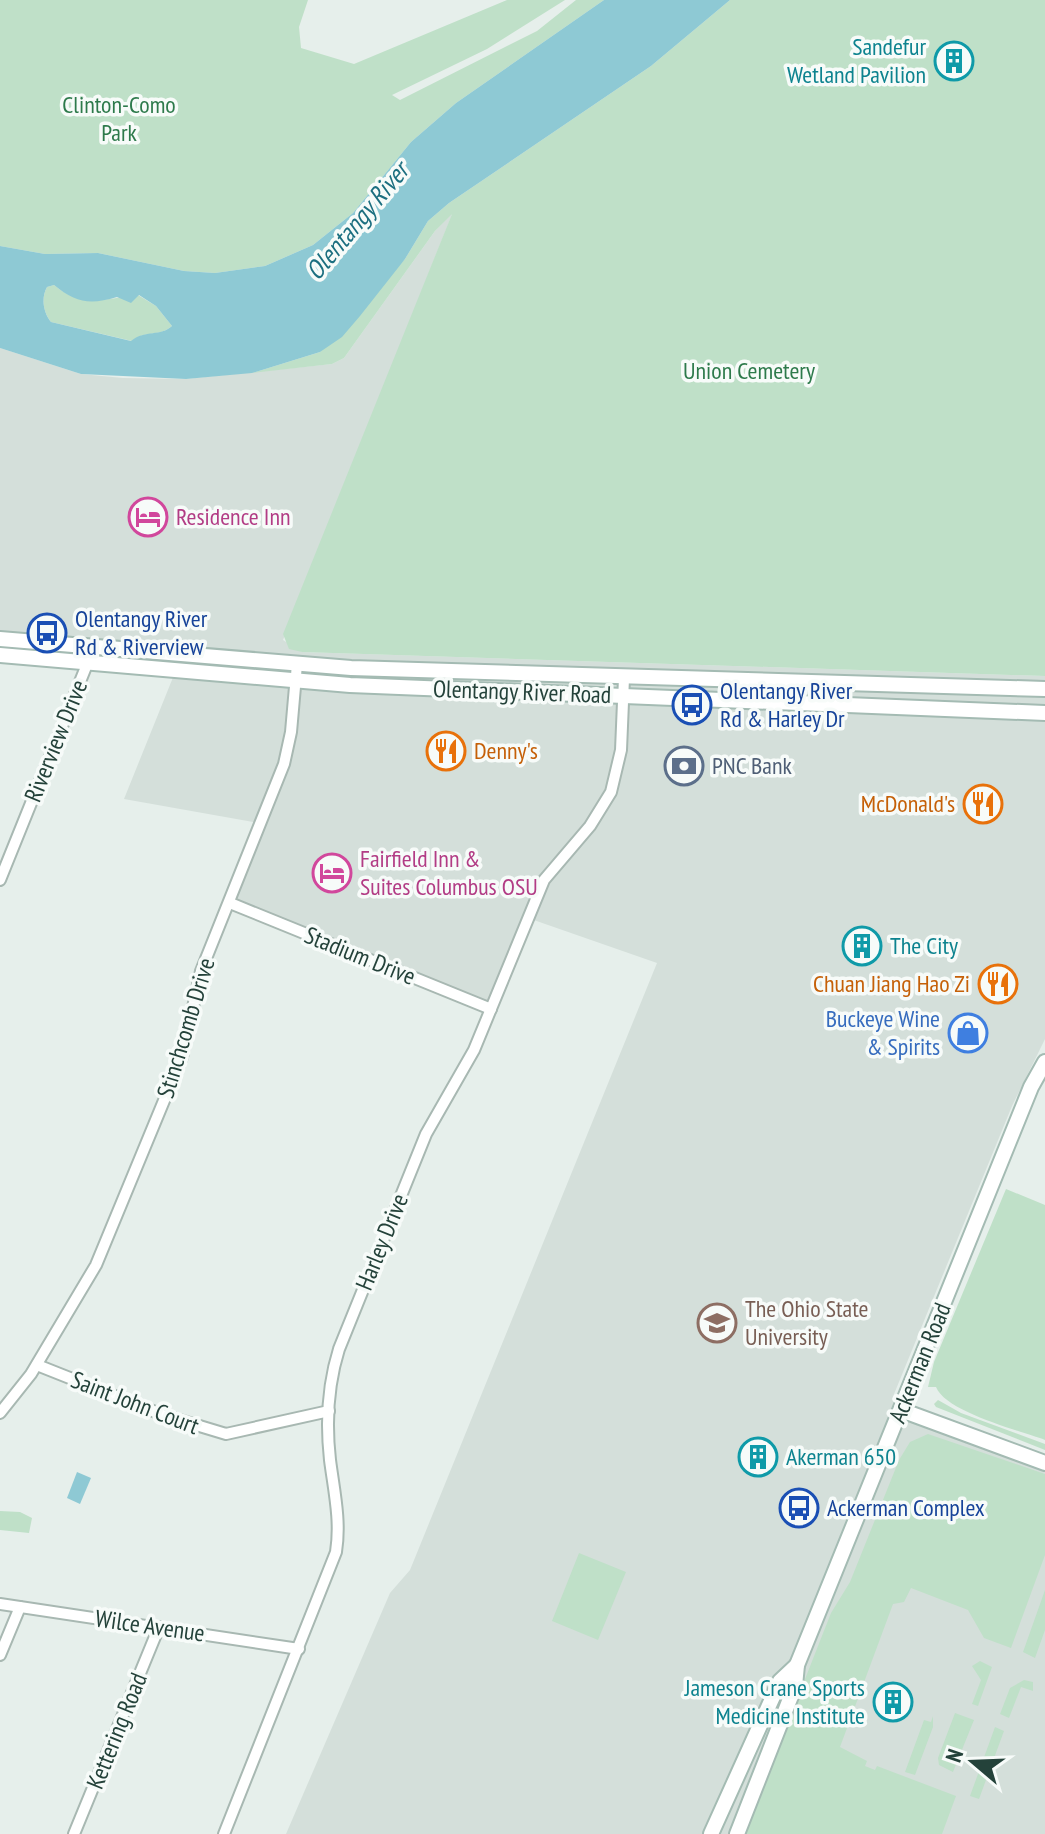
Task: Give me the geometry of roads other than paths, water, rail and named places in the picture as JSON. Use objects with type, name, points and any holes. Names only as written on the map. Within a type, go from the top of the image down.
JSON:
[{"type":"main road","name":"Olentangy River Road","points":[[0,639],[297,664],[624,678],[1045,689]]},
{"type":"main road","name":"Olentangy River Road","points":[[0,655],[296,681],[1045,713]]},
{"type":"main road","name":"Ackerman Road","points":[[737,1834],[795,1686],[797,1665],[1031,1087],[1045,1062]]},
{"type":"main road","points":[[901,1410],[1045,1463]]},
{"type":"main road","name":"Ackerman Road","points":[[711,1834],[780,1681],[797,1665]]},
{"type":"street","name":"Riverview Drive","points":[[0,880],[94,647]]},
{"type":"street","name":"Stinchcomb Drive","points":[[0,1413],[37,1365],[89,1279],[182,1057],[201,971],[284,764],[297,664]]},
{"type":"street","name":"Harley Drive","points":[[224,1834],[332,1568],[339,1537],[329,1411],[333,1367],[426,1134],[469,1060],[544,880],[590,826],[611,792],[621,750],[624,678]]},
{"type":"street","name":"Stadium Drive","points":[[230,903],[491,1009]]},
{"type":"street","name":"Saint John Court","points":[[37,1365],[163,1415],[226,1434],[329,1411]]},
{"type":"street","name":"Wilce Avenue","points":[[0,1604],[299,1649]]},
{"type":"street","points":[[0,1655],[20,1607]]},
{"type":"street","name":"Kettering Road","points":[[74,1834],[159,1627]]},
{"type":"water","name":"Olentangy River","points":[[604,0],[730,0],[651,66],[449,203],[428,221],[405,259],[360,316],[342,337],[320,352],[252,373],[186,379],[81,374],[0,348],[0,246],[45,254],[98,253],[184,271],[215,273],[265,266],[313,245],[353,213],[411,142],[456,103]],"holes":[[[54,285],[84,301],[117,297],[131,303],[139,295],[156,306],[172,326],[131,341],[51,322],[44,305],[45,291]]]},
{"type":"water","points":[[77,1472],[91,1478],[80,1504],[67,1498]]},
{"type":"place","name":"Sandefur Wetland Pavilion","points":[[954,61]]},
{"type":"place","name":"Residence Inn","points":[[148,517]]},
{"type":"place","name":"Olentangy River Rd & Riverview","points":[[47,633]]},
{"type":"place","name":"Olentangy River Rd & Harley Dr","points":[[692,705]]},
{"type":"place","name":"Denny's","points":[[446,751]]},
{"type":"place","name":"PNC Bank","points":[[684,766]]},
{"type":"place","name":"McDonald's","points":[[983,804]]},
{"type":"place","name":"Fairfield Inn & Suites Columbus OSU","points":[[332,873]]},
{"type":"place","name":"The City","points":[[862,946]]},
{"type":"place","name":"Chuan Jiang Hao Zi","points":[[998,984]]},
{"type":"place","name":"Buckeye Wine & Spirits","points":[[968,1033]]},
{"type":"place","name":"The Ohio State University","points":[[717,1323]]},
{"type":"place","name":"Akerman 650","points":[[758,1457]]},
{"type":"place","name":"Ackerman Complex","points":[[799,1508]]},
{"type":"place","name":"Jameson Crane Sports Medicine Institute","points":[[893,1702]]},
{"type":"park label","name":"Clinton-Como Park","points":[[119,119]]},
{"type":"park label","name":"Union Cemetery","points":[[749,371]]}]
